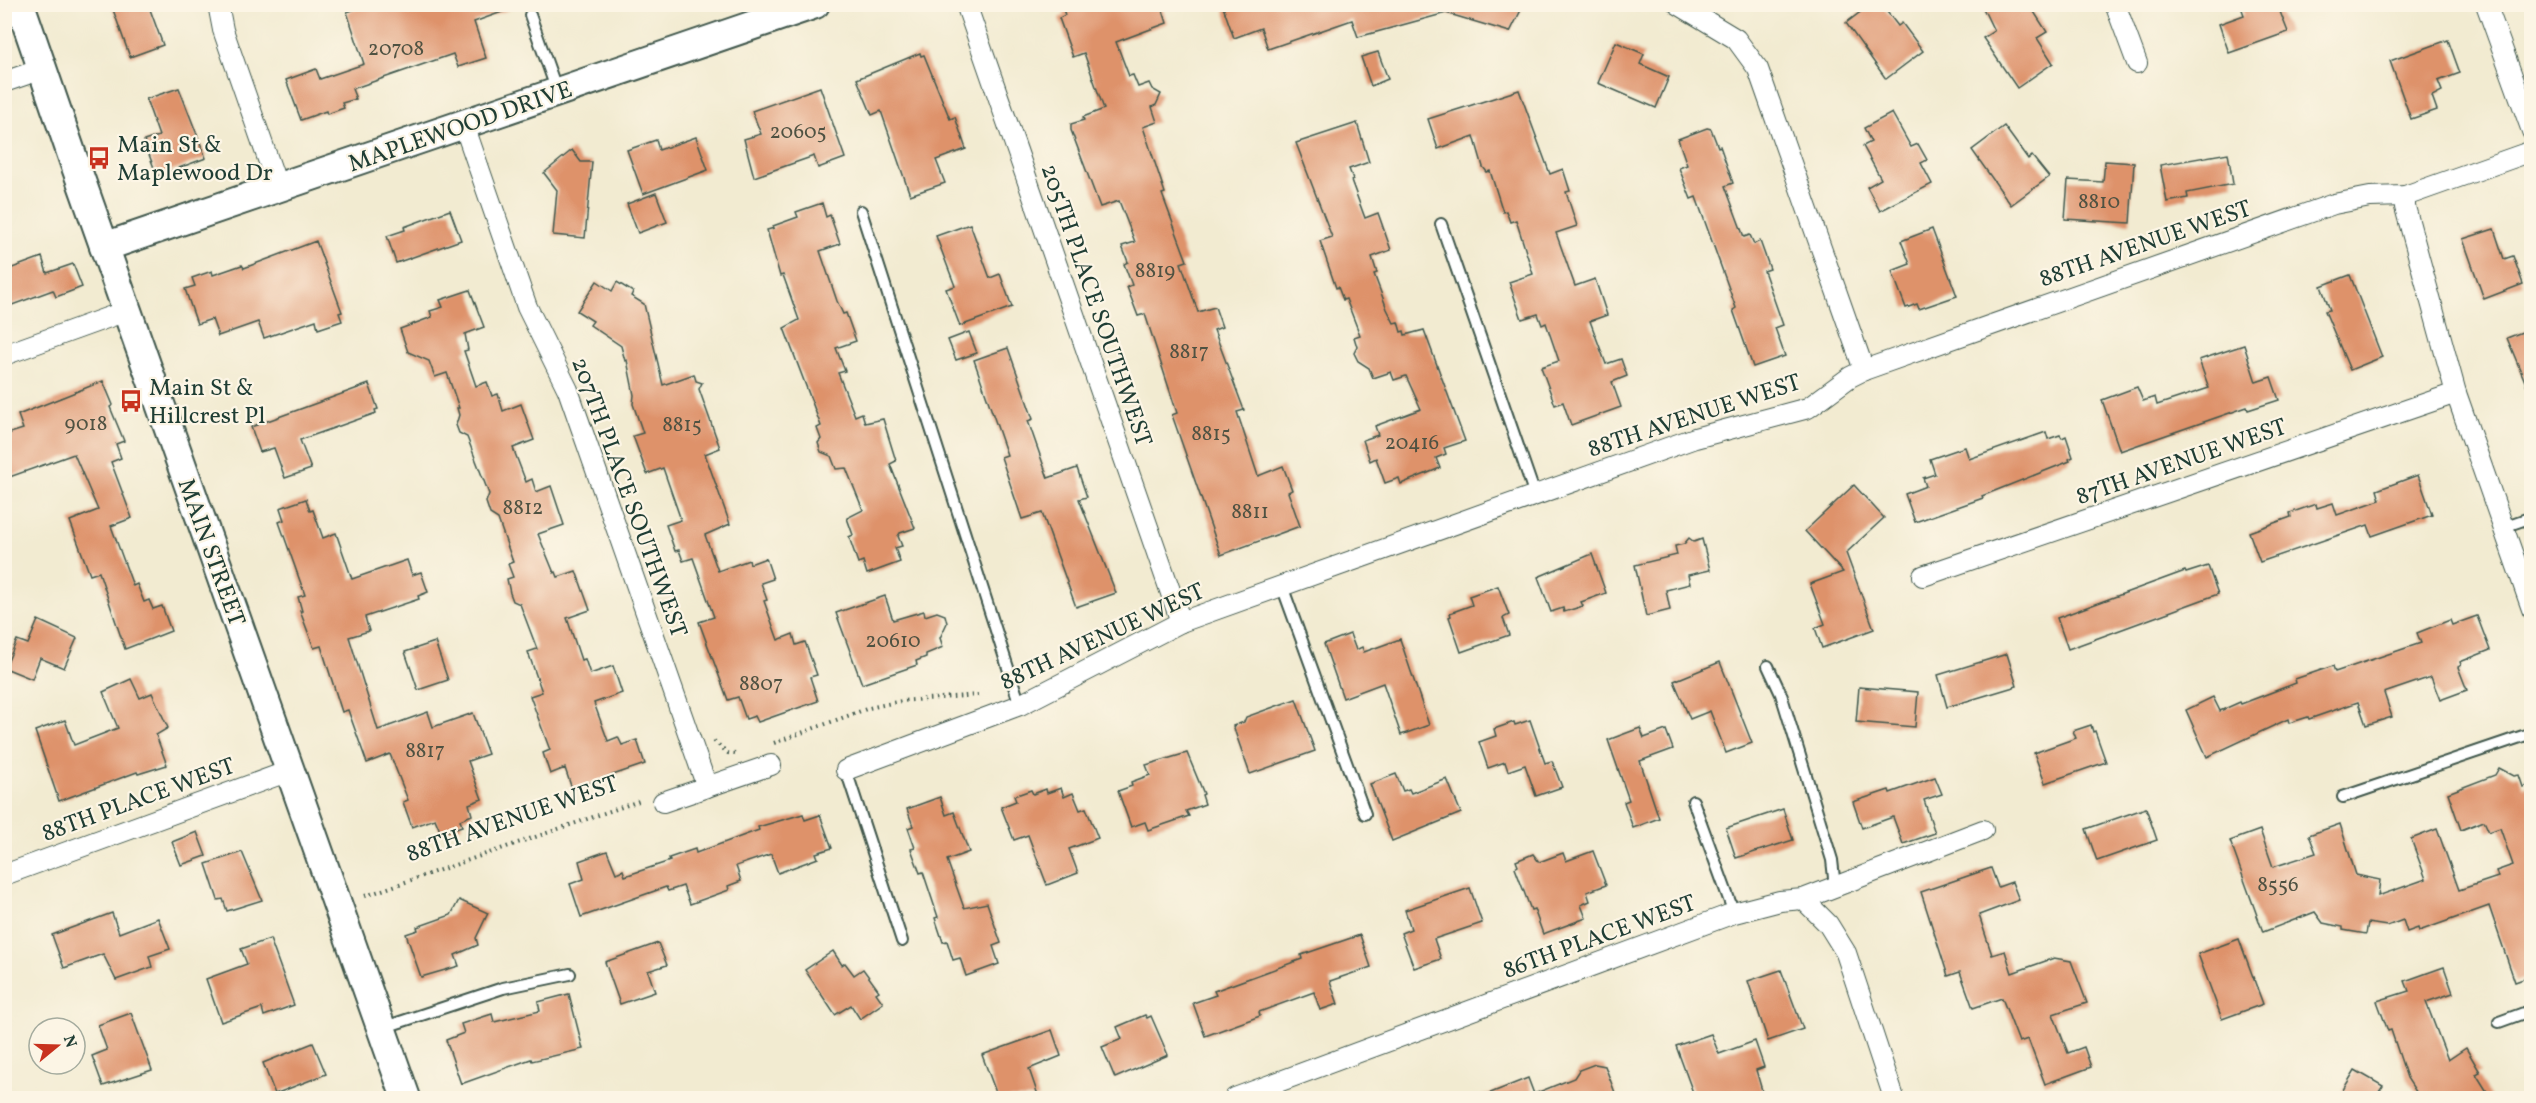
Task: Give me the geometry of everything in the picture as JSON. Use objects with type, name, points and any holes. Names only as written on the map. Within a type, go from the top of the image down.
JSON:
[{"type":"main road","name":"MAIN STREET","points":[[20,4],[126,311],[406,1098]]},
{"type":"main road","name":"MAPLEWOOD DRIVE","points":[[104,247],[811,5]]},
{"type":"street","points":[[218,4],[223,30],[278,188]]},
{"type":"street","name":"205TH PLACE SOUTHWEST","points":[[966,4],[1181,622]]},
{"type":"street","points":[[1678,4],[1736,39],[1758,69],[1864,370]]},
{"type":"street","points":[[2115,4],[2137,63]]},
{"type":"street","points":[[2486,4],[2532,131]]},
{"type":"street","points":[[4,82],[42,69]]},
{"type":"street","name":"207TH PLACE SOUTHWEST","points":[[464,125],[527,307],[568,390],[707,787]]},
{"type":"street","name":"88TH AVENUE WEST","points":[[846,770],[1020,705],[1181,622],[1695,438],[1808,408],[1850,377],[1864,370],[2334,204],[2370,197],[2405,196],[2532,151]]},
{"type":"street","points":[[2405,196],[2405,207],[2456,393],[2532,609]]},
{"type":"street","points":[[4,355],[126,311]]},
{"type":"street","name":"87TH AVENUE WEST","points":[[1923,576],[2456,393]]},
{"type":"street","points":[[663,802],[707,787],[767,756]]},
{"type":"street","name":"88TH PLACE WEST","points":[[4,875],[289,771]]},
{"type":"street","name":"86TH PLACE WEST","points":[[1235,1098],[1265,1093],[1734,913],[1780,901],[1803,899],[1983,830]]},
{"type":"street","points":[[1803,899],[1828,924],[1846,953],[1894,1098]]},
{"type":"lane","points":[[530,15],[557,93]]},
{"type":"lane","points":[[861,211],[1020,705]]},
{"type":"lane","points":[[1441,224],[1535,495]]},
{"type":"lane","points":[[2503,527],[2532,517]]},
{"type":"lane","points":[[1282,586],[1365,814]]},
{"type":"lane","points":[[1768,666],[1781,694],[1832,860],[1835,887]]},
{"type":"lane","points":[[2343,797],[2532,733]]},
{"type":"lane","points":[[846,770],[902,941]]},
{"type":"lane","points":[[1693,801],[1734,913]]},
{"type":"lane","points":[[381,1028],[503,988],[570,974]]},
{"type":"lane","points":[[2499,1022],[2532,1011]]},
{"type":"path","points":[[767,756],[870,708],[901,701],[967,698],[989,693]]},
{"type":"path","points":[[709,741],[713,740],[728,753],[742,755]]},
{"type":"path","name":"88TH AVENUE WEST","points":[[365,896],[639,801],[645,792]]},
{"type":"building","points":[[111,4],[148,4],[163,45],[130,57]]},
{"type":"building","points":[[369,4],[515,4],[516,7],[474,22],[486,58],[458,67],[453,54],[352,89],[356,99],[342,103],[344,108],[327,114],[326,111],[301,120],[286,80],[316,69],[320,79],[364,64],[347,12]]},
{"type":"building","points":[[1061,4],[1161,4],[1167,23],[1116,42],[1129,76],[1133,75],[1138,87],[1149,83],[1152,89],[1161,94],[1156,105],[1152,107],[1157,122],[1143,127],[1165,193],[1162,194],[1187,261],[1181,263],[1198,312],[1215,307],[1222,327],[1214,330],[1244,410],[1237,412],[1258,476],[1283,466],[1292,490],[1288,492],[1300,526],[1221,555],[1172,415],[1177,413],[1145,314],[1138,316],[1127,287],[1132,285],[1124,264],[1128,262],[1122,246],[1135,242],[1119,201],[1100,207],[1071,130],[1071,124],[1104,109],[1084,53],[1073,57],[1059,18],[1065,15]]},
{"type":"building","points":[[1222,4],[1524,4],[1510,32],[1446,13],[1358,37],[1352,20],[1268,49],[1261,28],[1234,38]]},
{"type":"building","points":[[1871,4],[1881,4],[1898,26],[1902,23],[1923,51],[1886,79],[1846,23]]},
{"type":"building","points":[[1981,4],[2029,4],[2047,32],[2037,38],[2053,63],[2017,88],[1983,38],[1994,31]]},
{"type":"building","points":[[2240,4],[2277,4],[2288,32],[2229,53],[2219,24],[2244,15]]},
{"type":"building","points":[[2448,40],[2460,73],[2438,81],[2442,91],[2432,96],[2437,110],[2411,119],[2390,61]]},
{"type":"building","points":[[1616,42],[1644,54],[1640,64],[1669,77],[1656,108],[1598,83]]},
{"type":"building","points":[[1378,52],[1388,79],[1371,86],[1361,57]]},
{"type":"building","points":[[920,53],[921,56],[924,55],[950,119],[955,117],[966,149],[936,160],[945,183],[910,195],[881,111],[872,115],[857,79]]},
{"type":"building","points":[[820,87],[845,158],[818,168],[814,156],[754,177],[744,139],[761,134],[752,111]]},
{"type":"building","points":[[179,88],[206,158],[157,176],[144,141],[159,136],[146,99]]},
{"type":"building","points":[[1519,90],[1550,174],[1563,169],[1570,191],[1566,192],[1577,226],[1556,233],[1575,286],[1595,279],[1607,315],[1590,321],[1606,364],[1621,359],[1627,376],[1612,382],[1621,407],[1571,425],[1563,402],[1555,405],[1541,367],[1559,361],[1546,323],[1542,325],[1538,314],[1522,319],[1509,282],[1533,274],[1516,220],[1510,222],[1506,211],[1503,212],[1490,171],[1487,172],[1483,167],[1474,136],[1438,149],[1428,119]]},
{"type":"building","points":[[1892,113],[1911,147],[1918,144],[1927,160],[1921,163],[1932,184],[1880,211],[1867,187],[1881,179],[1863,146],[1871,142],[1864,128]]},
{"type":"building","points":[[1357,123],[1369,162],[1349,169],[1353,179],[1351,180],[1365,218],[1378,213],[1391,250],[1372,257],[1377,273],[1374,274],[1387,309],[1394,323],[1398,322],[1401,332],[1404,331],[1405,335],[1424,330],[1465,441],[1444,448],[1446,454],[1436,458],[1440,468],[1401,484],[1399,478],[1385,483],[1376,458],[1370,461],[1363,440],[1378,435],[1375,426],[1421,409],[1406,376],[1394,380],[1391,372],[1373,378],[1369,368],[1358,361],[1354,353],[1357,347],[1354,337],[1360,335],[1346,299],[1343,300],[1338,287],[1336,288],[1320,241],[1332,237],[1296,143]]},
{"type":"building","points":[[2004,126],[2028,159],[2032,156],[2049,177],[2011,205],[1972,150]]},
{"type":"building","points":[[1707,128],[1711,129],[1718,147],[1720,146],[1733,183],[1725,186],[1744,237],[1750,235],[1754,244],[1760,241],[1770,269],[1764,271],[1783,325],[1775,328],[1785,356],[1753,367],[1733,310],[1736,308],[1696,197],[1691,199],[1679,168],[1687,165],[1678,139]]},
{"type":"building","points":[[696,137],[708,170],[643,194],[627,150],[656,140],[659,150]]},
{"type":"building","points":[[572,150],[581,162],[592,162],[585,238],[553,235],[557,190],[544,173]]},
{"type":"building","points":[[2228,153],[2233,184],[2187,193],[2188,198],[2167,202],[2160,165]]},
{"type":"building","points":[[2105,161],[2134,163],[2130,223],[2065,219],[2068,180],[2103,182]]},
{"type":"building","points":[[656,193],[667,222],[638,233],[627,204]]},
{"type":"building","points":[[822,203],[826,217],[830,215],[840,244],[820,251],[837,301],[843,314],[846,313],[856,341],[836,348],[845,371],[838,373],[855,416],[862,413],[865,423],[883,419],[896,461],[890,464],[915,528],[900,533],[898,536],[902,546],[895,548],[900,562],[867,574],[863,561],[858,563],[849,537],[853,535],[847,518],[863,510],[846,468],[836,469],[831,456],[821,452],[818,443],[821,439],[817,428],[821,426],[784,328],[799,320],[783,275],[780,276],[767,230],[798,217],[796,212]]},
{"type":"building","points":[[450,210],[461,240],[396,263],[387,236],[405,230],[404,227]]},
{"type":"building","points":[[970,224],[990,278],[1000,274],[1012,307],[960,326],[946,289],[955,286],[936,236]]},
{"type":"building","points":[[1932,229],[1957,296],[1919,309],[1917,304],[1906,308],[1892,271],[1910,264],[1901,241]]},
{"type":"building","points":[[2494,229],[2504,259],[2513,256],[2523,284],[2484,299],[2463,239]]},
{"type":"building","points":[[316,241],[342,312],[339,313],[342,321],[318,329],[316,320],[264,338],[258,322],[218,336],[212,319],[197,324],[185,289],[195,286],[192,278],[212,271],[213,275],[242,265],[244,268]]},
{"type":"building","points":[[42,257],[47,273],[73,264],[82,287],[56,297],[53,290],[4,308],[4,271]]},
{"type":"building","points":[[2350,275],[2382,357],[2350,370],[2325,311],[2330,310],[2321,286]]},
{"type":"building","points":[[597,281],[612,291],[617,282],[633,292],[631,296],[644,304],[663,385],[694,374],[696,381],[702,383],[699,389],[720,448],[705,454],[730,524],[705,535],[718,571],[749,560],[750,564],[766,558],[773,579],[761,583],[767,600],[764,601],[778,640],[793,634],[796,645],[805,642],[817,675],[810,677],[818,701],[758,722],[755,716],[746,719],[738,697],[728,700],[699,622],[714,617],[693,558],[683,561],[679,550],[675,551],[666,525],[681,520],[663,468],[647,474],[633,436],[643,433],[633,404],[634,395],[627,360],[625,361],[621,346],[590,325],[593,321],[577,311]]},
{"type":"building","points":[[470,290],[484,327],[465,334],[468,350],[464,351],[476,386],[487,382],[492,396],[498,394],[503,411],[521,404],[534,440],[513,448],[526,482],[532,479],[536,492],[551,486],[564,525],[538,534],[554,573],[556,572],[558,577],[576,571],[590,610],[567,618],[581,660],[585,659],[590,674],[613,666],[622,693],[594,703],[608,741],[618,737],[622,745],[637,740],[645,764],[572,789],[565,768],[550,774],[543,753],[550,750],[530,696],[542,692],[528,652],[537,649],[520,604],[513,601],[510,593],[507,579],[513,577],[508,564],[513,562],[498,519],[490,514],[486,502],[489,494],[467,437],[459,433],[456,425],[459,415],[457,408],[459,408],[447,373],[435,377],[429,361],[408,352],[400,329],[432,317],[430,311],[443,307],[440,300]]},
{"type":"building","points":[[2532,328],[2532,396],[2531,396],[2507,338]]},
{"type":"building","points":[[969,332],[977,353],[956,360],[948,340]]},
{"type":"building","points":[[2244,345],[2256,382],[2271,377],[2279,400],[2248,410],[2247,407],[2120,451],[2102,400],[2137,387],[2143,401],[2155,397],[2157,405],[2209,388],[2199,360]]},
{"type":"building","points":[[1008,348],[1033,419],[1028,421],[1048,478],[1077,468],[1087,497],[1079,499],[1116,593],[1076,607],[1042,513],[1022,519],[1001,457],[1007,455],[974,360]]},
{"type":"building","points":[[103,381],[113,405],[110,407],[124,441],[116,444],[121,458],[111,462],[132,518],[111,526],[133,586],[137,584],[144,602],[149,600],[153,609],[162,606],[171,631],[125,649],[99,572],[90,575],[70,521],[98,510],[74,454],[4,479],[4,435],[23,429],[18,415]]},
{"type":"building","points":[[369,384],[378,409],[375,410],[376,413],[300,440],[311,469],[285,478],[274,448],[260,452],[251,427]]},
{"type":"building","points":[[2046,432],[2048,439],[2060,435],[2062,438],[2066,436],[2073,457],[2069,459],[2070,461],[1982,496],[1983,498],[1915,522],[1905,494],[1926,486],[1923,478],[1935,474],[1930,459],[1965,447],[1969,459]]},
{"type":"building","points":[[2418,475],[2432,515],[2372,536],[2368,525],[2260,562],[2249,532],[2291,517],[2290,513],[2316,504],[2317,508],[2333,503],[2337,515],[2380,500],[2377,490]]},
{"type":"building","points":[[1854,485],[1884,518],[1846,553],[1874,629],[1822,648],[1815,628],[1825,624],[1810,584],[1843,572],[1805,531]]},
{"type":"building","points":[[306,499],[310,511],[313,510],[323,538],[336,533],[352,579],[407,560],[412,575],[421,572],[428,592],[418,596],[419,599],[365,617],[369,631],[349,637],[378,730],[428,712],[433,727],[473,713],[488,754],[468,761],[482,799],[469,804],[472,815],[460,820],[462,826],[441,833],[435,819],[412,827],[403,802],[408,800],[390,754],[367,763],[348,710],[342,712],[321,646],[314,648],[300,611],[302,611],[298,597],[305,595],[279,522],[284,520],[280,508]]},
{"type":"building","points":[[1689,538],[1694,542],[1702,539],[1710,570],[1688,575],[1690,584],[1666,590],[1670,610],[1646,616],[1635,565],[1677,555],[1675,546],[1684,544]]},
{"type":"building","points":[[1592,554],[1606,593],[1581,602],[1583,606],[1564,612],[1563,608],[1551,612],[1538,577]]},
{"type":"building","points":[[2208,566],[2218,594],[2068,649],[2057,618],[2185,571],[2186,573]]},
{"type":"building","points":[[1498,586],[1509,615],[1503,618],[1509,635],[1461,652],[1449,617],[1450,613],[1472,605],[1469,596]]},
{"type":"building","points":[[885,596],[893,620],[924,611],[925,616],[937,612],[945,615],[947,623],[940,638],[943,647],[926,654],[926,657],[916,661],[917,665],[862,684],[836,613]]},
{"type":"building","points":[[2477,616],[2490,650],[2460,662],[2461,665],[2458,667],[2467,690],[2440,700],[2431,677],[2384,693],[2392,717],[2366,725],[2358,702],[2309,719],[2308,717],[2289,723],[2288,719],[2207,757],[2186,710],[2213,697],[2220,711],[2296,683],[2295,679],[2333,666],[2335,672],[2421,643],[2417,633],[2450,620],[2452,625]]},
{"type":"building","points":[[38,620],[77,638],[64,668],[40,658],[32,679],[5,668],[17,640],[28,644]]},
{"type":"building","points":[[1350,634],[1356,650],[1362,647],[1364,652],[1400,639],[1429,725],[1401,735],[1383,683],[1343,698],[1324,644]]},
{"type":"building","points":[[435,642],[448,680],[418,690],[405,652]]},
{"type":"building","points":[[2007,654],[2017,686],[1947,707],[1938,675]]},
{"type":"building","points":[[1720,662],[1752,743],[1726,753],[1710,711],[1690,719],[1674,681]]},
{"type":"building","points":[[131,679],[140,698],[152,693],[168,728],[156,735],[167,765],[138,774],[137,772],[59,801],[35,731],[65,720],[74,745],[118,728],[103,692]]},
{"type":"building","points":[[1859,687],[1918,692],[1915,727],[1856,722]]},
{"type":"building","points":[[1296,699],[1315,751],[1250,774],[1233,726],[1244,722],[1246,717]]},
{"type":"building","points":[[1530,720],[1545,763],[1552,761],[1562,787],[1536,796],[1525,765],[1508,771],[1505,762],[1488,768],[1479,742],[1496,736],[1494,729],[1514,722],[1515,725]]},
{"type":"building","points":[[2091,725],[2106,762],[2045,783],[2034,753],[2076,738],[2073,731]]},
{"type":"building","points":[[1640,728],[1644,738],[1666,730],[1673,749],[1640,761],[1659,818],[1633,828],[1624,802],[1629,800],[1608,740]]},
{"type":"building","points":[[1187,753],[1204,794],[1202,795],[1205,804],[1186,811],[1189,816],[1148,830],[1145,822],[1131,827],[1118,791],[1132,786],[1131,782],[1150,775],[1146,765]]},
{"type":"building","points":[[2499,768],[2514,776],[2519,775],[2523,787],[2528,785],[2532,795],[2532,976],[2515,982],[2489,906],[2419,931],[2418,928],[2407,932],[2403,920],[2387,926],[2368,923],[2366,934],[2343,930],[2343,927],[2323,923],[2315,912],[2263,932],[2230,841],[2260,830],[2273,867],[2316,853],[2309,835],[2340,824],[2356,875],[2380,880],[2378,896],[2426,879],[2411,839],[2437,829],[2459,890],[2498,877],[2496,871],[2513,865],[2500,828],[2489,832],[2484,821],[2461,830],[2448,793],[2495,775]]},
{"type":"building","points":[[1396,774],[1403,791],[1409,789],[1411,793],[1447,779],[1461,813],[1392,841],[1370,784]]},
{"type":"building","points":[[1935,777],[1942,794],[1924,800],[1935,833],[1903,844],[1893,817],[1862,828],[1853,802],[1889,790],[1890,793]]},
{"type":"building","points":[[1061,788],[1064,797],[1073,793],[1080,810],[1086,808],[1098,838],[1069,849],[1078,873],[1047,885],[1028,835],[1014,840],[1001,807],[1016,801],[1014,796],[1031,790],[1033,794],[1046,789],[1047,793]]},
{"type":"building","points":[[940,797],[946,815],[954,812],[969,852],[947,860],[964,908],[987,903],[1001,943],[993,946],[999,964],[966,976],[960,958],[953,960],[947,941],[943,942],[935,918],[938,917],[923,872],[920,873],[911,849],[915,848],[908,828],[913,826],[907,809]]},
{"type":"building","points":[[2146,808],[2157,840],[2097,861],[2086,829]]},
{"type":"building","points":[[1783,809],[1793,840],[1736,858],[1726,828]]},
{"type":"building","points":[[803,814],[805,820],[820,815],[832,848],[816,853],[818,858],[778,873],[771,854],[736,866],[741,881],[728,886],[729,890],[690,904],[683,886],[668,891],[666,887],[581,917],[570,884],[584,879],[579,861],[607,851],[616,873],[623,870],[625,876],[670,861],[669,858],[695,849],[696,853],[759,830],[758,827]]},
{"type":"building","points":[[197,832],[206,856],[181,865],[172,842]]},
{"type":"building","points":[[1593,851],[1606,885],[1587,892],[1590,901],[1581,905],[1586,918],[1543,934],[1515,868],[1518,866],[1516,861],[1533,854],[1539,862],[1563,853],[1566,861]]},
{"type":"building","points":[[242,852],[262,900],[227,911],[223,899],[218,900],[206,864]]},
{"type":"building","points":[[1991,868],[1998,887],[2012,882],[2019,900],[1979,915],[1992,955],[2005,951],[2012,973],[2054,958],[2071,961],[2087,1003],[2053,1014],[2068,1053],[2084,1047],[2091,1067],[2045,1084],[2028,1039],[2019,1042],[2002,998],[1973,1008],[1960,972],[1948,976],[1921,892]]},
{"type":"building","points":[[1470,888],[1482,923],[1434,939],[1441,959],[1414,968],[1401,933],[1411,929],[1405,910]]},
{"type":"building","points":[[459,900],[488,913],[476,938],[478,945],[455,955],[459,966],[421,977],[406,934],[418,930],[417,927],[451,915]]},
{"type":"building","points":[[112,913],[119,933],[158,918],[170,949],[149,956],[152,967],[116,980],[103,954],[64,968],[52,935]]},
{"type":"building","points":[[1360,935],[1371,967],[1330,981],[1338,1004],[1320,1010],[1314,992],[1259,1012],[1260,1016],[1205,1036],[1193,1003],[1216,995],[1214,991],[1302,959],[1301,955]]},
{"type":"building","points":[[270,939],[294,1005],[264,1016],[262,1008],[221,1022],[206,979],[247,964],[241,949]]},
{"type":"building","points":[[2239,939],[2263,1004],[2222,1019],[2198,954]]},
{"type":"building","points":[[658,943],[667,965],[648,971],[655,992],[620,1004],[605,962]]},
{"type":"building","points":[[833,951],[842,965],[845,963],[854,975],[863,969],[879,991],[876,993],[883,1003],[860,1019],[851,1005],[835,1015],[805,970]]},
{"type":"building","points":[[2444,967],[2453,993],[2426,1002],[2448,1060],[2466,1048],[2480,1072],[2476,1074],[2491,1098],[2420,1098],[2407,1078],[2391,1030],[2388,1031],[2377,1001],[2409,991],[2405,981]]},
{"type":"building","points":[[1781,970],[1803,1029],[1768,1041],[1748,981]]},
{"type":"building","points":[[569,994],[583,1049],[532,1061],[531,1059],[461,1084],[446,1040],[464,1033],[461,1024],[492,1014],[494,1022],[540,1011],[538,1002]]},
{"type":"building","points":[[131,1013],[152,1070],[103,1086],[92,1056],[107,1050],[98,1025]]},
{"type":"building","points":[[1145,1015],[1147,1018],[1151,1016],[1168,1055],[1115,1078],[1102,1047],[1122,1039],[1117,1027]]},
{"type":"building","points":[[1052,1030],[1061,1056],[1029,1069],[1039,1098],[998,1098],[982,1055]]},
{"type":"building","points":[[1711,1034],[1719,1054],[1755,1041],[1764,1067],[1756,1070],[1763,1094],[1751,1098],[1695,1098],[1676,1046]]},
{"type":"building","points":[[313,1043],[326,1074],[275,1094],[263,1063]]},
{"type":"building","points":[[1595,1064],[1605,1066],[1617,1098],[1478,1098],[1528,1078],[1534,1094],[1574,1078],[1579,1070]]},
{"type":"building","points":[[2355,1070],[2383,1086],[2375,1098],[2338,1098]]},
{"type":"place","name":"Main St & Maplewood Dr","points":[[99,158]]},
{"type":"place","name":"Main St & Hillcrest Pl","points":[[131,401]]}]
